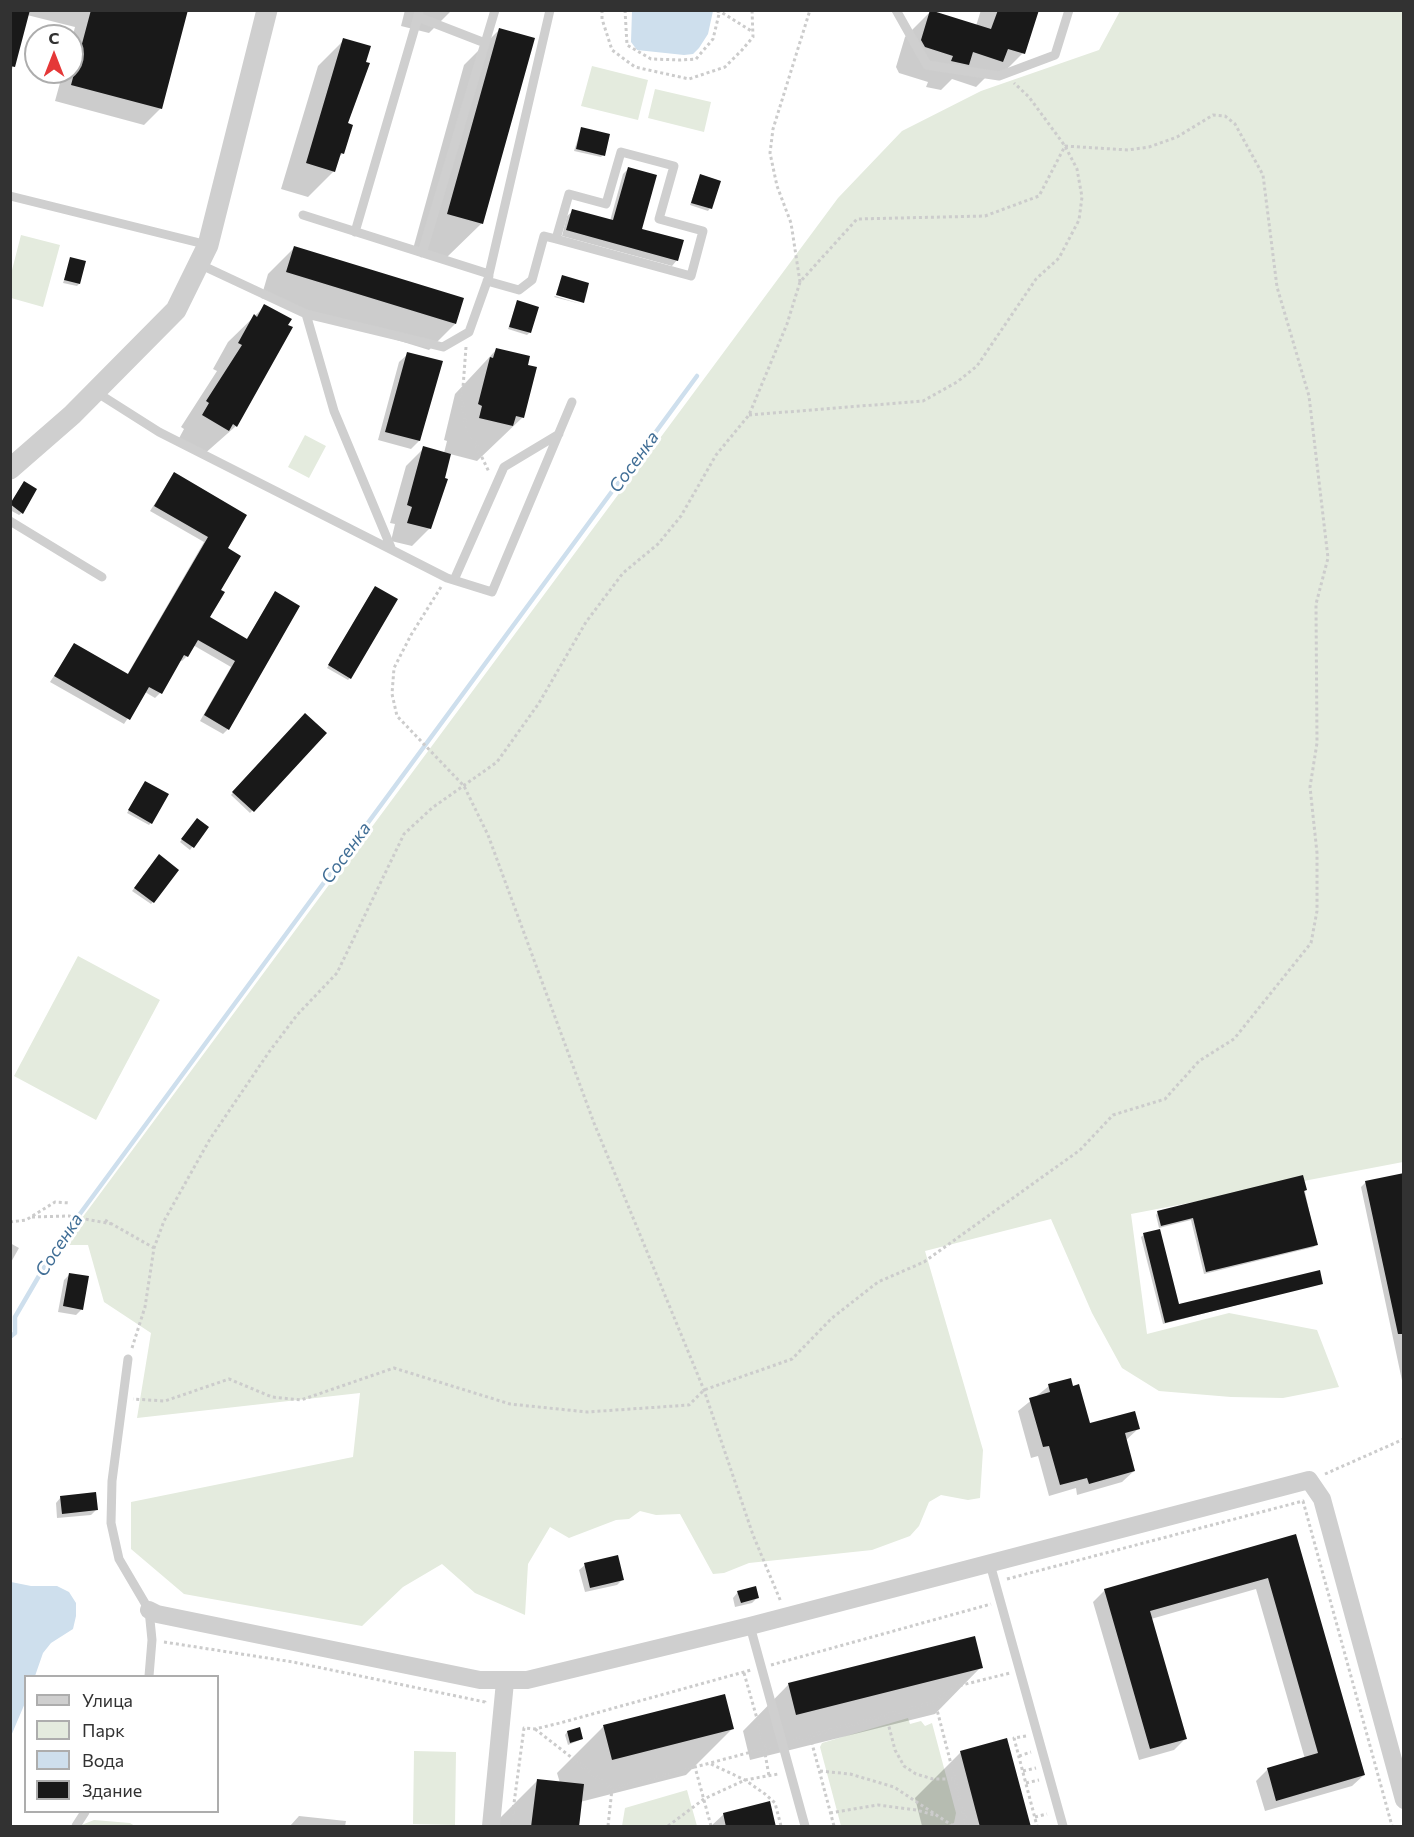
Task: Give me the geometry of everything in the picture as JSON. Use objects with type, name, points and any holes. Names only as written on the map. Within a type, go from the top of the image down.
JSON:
[{"type":"street","points":[[10,469],[96,392],[176,310],[208,245],[267,10]]},
{"type":"street","points":[[149,1610],[157,1614],[480,1680],[505,1682],[527,1680],[789,1617],[1309,1480],[1322,1499],[1404,1800]]},
{"type":"street","points":[[491,1827],[505,1682]]},
{"type":"lane","points":[[422,253],[495,10]]},
{"type":"lane","points":[[199,264],[306,314],[443,347],[469,332],[488,278],[550,10]]},
{"type":"lane","points":[[896,10],[927,65],[999,76],[1055,55],[1069,10]]},
{"type":"lane","points":[[355,232],[418,14],[485,43]]},
{"type":"lane","points":[[303,215],[422,253],[519,290],[532,280],[544,236],[691,276],[703,231],[659,219],[674,166],[621,152],[606,204],[569,194],[556,239]]},
{"type":"lane","points":[[10,196],[208,245]]},
{"type":"lane","points":[[306,314],[334,411],[392,550]]},
{"type":"lane","points":[[96,392],[159,432],[392,550],[451,579],[492,592],[572,402]]},
{"type":"lane","points":[[451,579],[504,467],[558,434]]},
{"type":"lane","points":[[10,521],[102,577]]},
{"type":"lane","points":[[128,1359],[112,1481],[111,1523],[119,1559],[149,1610],[152,1640],[149,1675]]},
{"type":"lane","points":[[990,1564],[1063,1827]]},
{"type":"lane","points":[[750,1626],[805,1827]]},
{"type":"lane","points":[[76,1827],[84,1813]]},
{"type":"path","points":[[602,10],[602,19],[612,50],[635,67],[689,79],[725,67],[753,37],[752,10]]},
{"type":"path","points":[[625,10],[627,45],[651,59],[681,60],[696,59],[712,39],[720,11]]},
{"type":"path","points":[[711,10],[720,11],[753,32]]},
{"type":"path","points":[[128,1359],[146,1307],[154,1248],[164,1221],[210,1139],[297,1016],[337,973],[404,834],[432,808],[497,762],[539,703],[586,622],[623,573],[658,544],[681,516],[716,454],[749,415],[788,324],[800,282],[791,222],[777,186],[770,153],[773,129],[810,10]]},
{"type":"path","points":[[749,415],[923,400],[957,382],[977,366],[1036,279],[1059,258],[1079,220],[1081,185],[1077,168],[1065,146],[1029,97],[1013,83],[999,76]]},
{"type":"path","points":[[123,1398],[165,1401],[229,1379],[272,1397],[301,1400],[394,1368],[510,1404],[587,1412],[689,1405],[704,1390],[792,1359],[832,1318],[878,1282],[924,1262],[1080,1150],[1113,1115],[1165,1099],[1199,1060],[1234,1039],[1311,943],[1317,911],[1317,853],[1310,787],[1317,743],[1316,604],[1328,558],[1309,396],[1277,287],[1263,175],[1235,124],[1225,116],[1213,115],[1177,137],[1149,147],[1128,150],[1065,146]]},
{"type":"path","points":[[800,282],[857,219],[986,216],[1039,196],[1065,146]]},
{"type":"path","points":[[469,332],[462,401],[465,422],[485,459],[495,488]]},
{"type":"path","points":[[451,579],[417,625],[394,668],[392,694],[397,716],[464,786],[488,835],[594,1123],[704,1390],[753,1535],[777,1595],[789,1617]]},
{"type":"path","points":[[32,1217],[55,1202],[70,1203]]},
{"type":"path","points":[[10,1222],[32,1217],[69,1216],[112,1224]]},
{"type":"path","points":[[105,1220],[154,1248]]},
{"type":"path","points":[[1309,1480],[1404,1439]]},
{"type":"path","points":[[994,1614],[991,1604],[995,1582],[1303,1501],[1392,1827]]},
{"type":"path","points":[[512,1827],[524,1728],[535,1729],[991,1604]]},
{"type":"path","points":[[152,1640],[293,1662],[485,1702],[484,1714]]},
{"type":"path","points":[[612,1789],[935,1702],[954,1687],[1009,1671],[1012,1681]]},
{"type":"path","points":[[744,1672],[762,1736],[762,1749],[769,1776]]},
{"type":"path","points":[[935,1702],[967,1827]]},
{"type":"path","points":[[886,1715],[895,1750],[904,1766],[916,1774],[933,1779],[955,1779]]},
{"type":"path","points":[[1025,1725],[1028,1736],[1014,1738],[1037,1827]]},
{"type":"path","points":[[535,1729],[612,1789]]},
{"type":"path","points":[[810,1736],[834,1827]]},
{"type":"path","points":[[1019,1756],[1032,1752]]},
{"type":"path","points":[[709,1763],[745,1780],[775,1803],[781,1827]]},
{"type":"path","points":[[695,1767],[711,1827]]},
{"type":"path","points":[[1023,1771],[1036,1767]]},
{"type":"path","points":[[820,1771],[849,1774],[894,1787],[943,1817],[953,1827]]},
{"type":"path","points":[[668,1827],[704,1799],[745,1780],[782,1774]]},
{"type":"path","points":[[1026,1783],[1040,1779]]},
{"type":"path","points":[[608,1827],[612,1789]]},
{"type":"path","points":[[775,1803],[782,1802]]},
{"type":"path","points":[[830,1813],[878,1805],[916,1810],[943,1817]]},
{"type":"path","points":[[1035,1817],[1049,1813]]},
{"type":"path","points":[[779,1819],[786,1817]]},
{"type":"green space","points":[[1120,11],[1403,11],[1403,1162],[1131,1214],[1147,1334],[1229,1313],[1317,1330],[1339,1387],[1283,1398],[1231,1397],[1159,1391],[1122,1368],[1092,1313],[1051,1219],[925,1251],[983,1450],[980,1498],[968,1500],[941,1495],[929,1502],[919,1526],[910,1536],[872,1550],[749,1563],[724,1573],[713,1574],[680,1514],[656,1515],[640,1511],[629,1519],[616,1520],[569,1538],[550,1527],[528,1564],[525,1615],[475,1593],[442,1564],[403,1587],[362,1626],[184,1594],[131,1549],[131,1502],[353,1457],[360,1393],[137,1418],[151,1333],[104,1302],[88,1245],[62,1245],[838,198],[902,131],[981,91],[1099,50]]},
{"type":"green space","points":[[592,66],[648,80],[638,120],[581,106]]},
{"type":"green space","points":[[655,89],[711,102],[704,132],[648,118]]},
{"type":"green space","points":[[21,235],[60,245],[43,307],[11,298],[11,274]]},
{"type":"green space","points":[[305,435],[326,446],[309,478],[288,467]]},
{"type":"green space","points":[[78,956],[160,1000],[96,1120],[14,1076]]},
{"type":"green space","points":[[908,1718],[910,1724],[921,1721],[925,1726],[932,1723],[956,1813],[954,1823],[946,1826],[841,1826],[820,1747],[822,1743]]},
{"type":"green space","points":[[414,1751],[456,1752],[455,1825],[413,1824]]},
{"type":"green space","points":[[687,1790],[697,1826],[622,1826],[625,1808]]},
{"type":"green space","points":[[94,1820],[130,1823],[135,1826],[79,1826]]},
{"type":"water","points":[[632,10],[713,11],[708,34],[699,48],[693,54],[684,55],[637,50],[631,42]]},
{"type":"water","points":[[11,1582],[31,1586],[57,1586],[69,1592],[76,1603],[73,1629],[51,1643],[43,1653],[35,1675],[24,1675],[24,1705],[11,1736]]},
{"type":"building","points":[[10,10],[30,10],[26,24],[24,24],[24,33],[15,67],[10,66]]},
{"type":"building","points":[[91,10],[188,10],[162,109],[71,85],[84,84],[84,36]]},
{"type":"building","points":[[930,10],[991,29],[998,10],[1039,10],[1025,54],[1008,49],[1003,62],[973,52],[969,65],[951,61],[953,56],[925,47],[921,40]]},
{"type":"building","points":[[499,28],[535,38],[483,224],[447,214]]},
{"type":"building","points":[[343,38],[371,46],[366,62],[370,63],[348,123],[353,125],[344,154],[341,153],[335,172],[306,163]]},
{"type":"building","points":[[581,127],[610,134],[605,156],[576,149]]},
{"type":"building","points":[[628,167],[657,175],[642,229],[684,240],[678,261],[566,230],[572,209],[613,220]]},
{"type":"building","points":[[700,174],[721,181],[712,209],[691,203]]},
{"type":"building","points":[[294,246],[464,298],[456,324],[286,272]]},
{"type":"building","points":[[70,257],[86,261],[80,284],[64,280]]},
{"type":"building","points":[[562,275],[589,283],[584,303],[556,295]]},
{"type":"building","points":[[517,300],[539,307],[531,333],[509,327]]},
{"type":"building","points":[[264,304],[292,319],[288,325],[293,327],[237,427],[233,424],[229,431],[202,415],[209,403],[206,401],[242,345],[238,343],[254,314],[257,317]]},
{"type":"building","points":[[496,348],[530,356],[528,365],[537,367],[524,418],[516,416],[513,426],[479,418],[482,406],[478,404],[490,357],[493,358]]},
{"type":"building","points":[[407,352],[443,361],[420,441],[385,432]]},
{"type":"building","points":[[423,446],[451,454],[445,478],[448,479],[431,529],[407,523],[412,507],[407,505]]},
{"type":"building","points":[[174,472],[247,515],[228,548],[241,556],[221,590],[225,592],[210,617],[247,639],[275,591],[300,606],[229,730],[204,715],[235,661],[198,640],[188,657],[184,655],[162,694],[149,687],[130,720],[54,676],[74,643],[128,674],[208,537],[154,506]]},
{"type":"building","points":[[24,481],[37,489],[23,514],[10,504]]},
{"type":"building","points":[[375,586],[398,599],[351,679],[328,665]]},
{"type":"building","points":[[305,713],[327,733],[254,812],[232,792]]},
{"type":"building","points":[[145,781],[169,794],[152,824],[128,810]]},
{"type":"building","points":[[197,818],[209,827],[194,848],[181,839]]},
{"type":"building","points":[[159,854],[179,870],[154,903],[134,888]]},
{"type":"building","points":[[1404,1173],[1404,1334],[1398,1334],[1365,1181]]},
{"type":"building","points":[[1303,1175],[1307,1190],[1304,1191],[1318,1245],[1206,1272],[1193,1218],[1161,1226],[1157,1211]]},
{"type":"building","points":[[1160,1229],[1179,1304],[1320,1270],[1323,1284],[1165,1323],[1143,1233]]},
{"type":"building","points":[[69,1273],[89,1276],[83,1310],[63,1306]]},
{"type":"building","points":[[1071,1378],[1073,1386],[1079,1384],[1090,1423],[1135,1411],[1140,1429],[1125,1433],[1135,1471],[1089,1484],[1087,1478],[1060,1485],[1049,1446],[1043,1447],[1029,1398],[1050,1392],[1048,1384]]},
{"type":"building","points":[[96,1492],[98,1510],[62,1514],[60,1496]]},
{"type":"building","points":[[1296,1534],[1365,1775],[1276,1801],[1267,1768],[1318,1753],[1268,1578],[1150,1611],[1187,1739],[1150,1749],[1104,1589]]},
{"type":"building","points":[[618,1555],[624,1580],[590,1588],[584,1563]]},
{"type":"building","points":[[756,1586],[759,1598],[741,1603],[737,1591]]},
{"type":"building","points":[[975,1636],[983,1668],[796,1715],[788,1683]]},
{"type":"building","points":[[725,1694],[734,1729],[612,1760],[603,1725]]},
{"type":"building","points":[[580,1727],[583,1739],[570,1743],[567,1731]]},
{"type":"building","points":[[1007,1738],[1031,1827],[980,1827],[960,1751]]},
{"type":"building","points":[[537,1779],[584,1784],[579,1827],[531,1827]]},
{"type":"building","points":[[770,1801],[776,1827],[726,1827],[723,1813]]},
{"type":"waterway","name":"Сосенка","points":[[10,1337],[15,1333],[15,1317],[57,1245],[697,376]]}]
